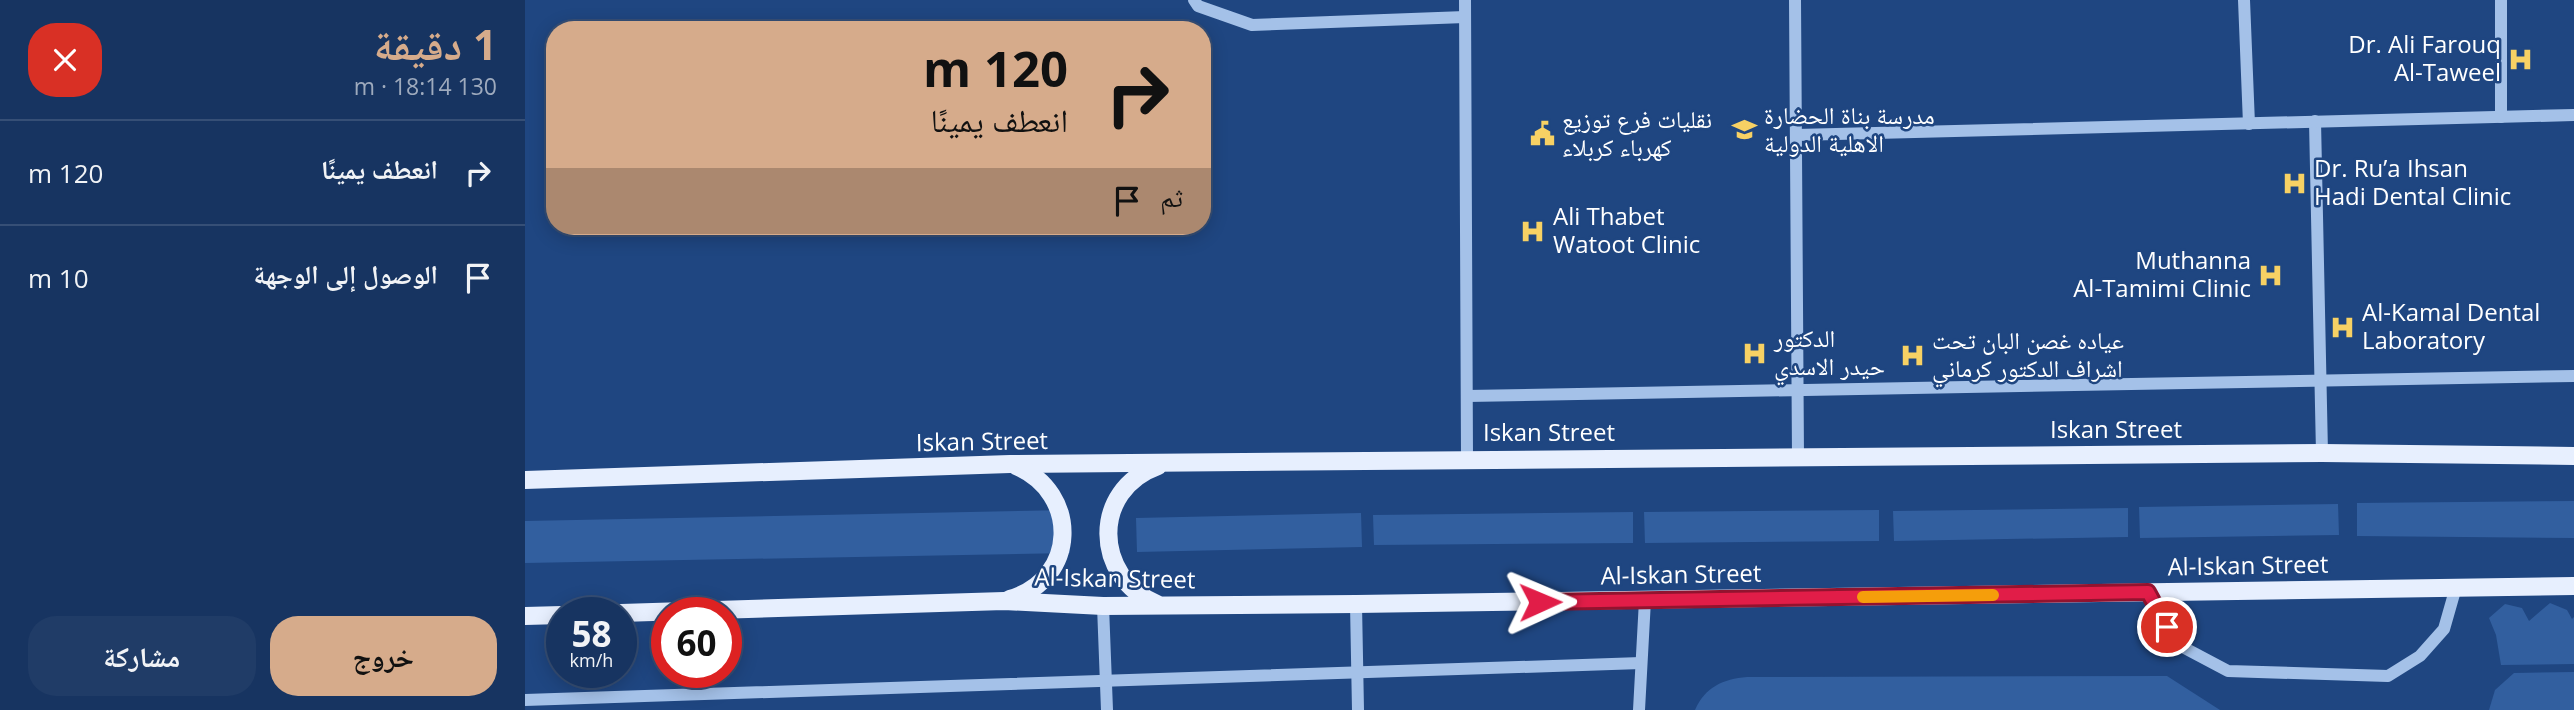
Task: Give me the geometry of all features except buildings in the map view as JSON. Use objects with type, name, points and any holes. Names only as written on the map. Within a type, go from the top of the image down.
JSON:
[{"type":"main road","name":"Iskan Street","points":[[525,480],[1010,464],[1467,458],[2322,453],[2574,456]]},
{"type":"main road","points":[[1004,601],[1024,595],[1033,589],[1055,566],[1062,546],[1063,524],[1057,504],[1046,486],[1030,472],[1010,464]]},
{"type":"main road","points":[[1162,606],[1129,587],[1117,571],[1107,534],[1110,514],[1118,496],[1147,470],[1165,464]]},
{"type":"main road","name":"Al-Iskan Street","points":[[637,612],[1004,601],[1162,606],[2574,586]]},
{"type":"main road","points":[[525,616],[546,615]]},
{"type":"street","points":[[1194,0],[1198,6],[1252,25],[1465,17]]},
{"type":"street","points":[[1465,0],[1467,458]]},
{"type":"street","points":[[1795,0],[1798,457]]},
{"type":"street","points":[[2244,0],[2249,124]]},
{"type":"street","points":[[2501,0],[2501,117]]},
{"type":"street","points":[[1796,135],[2574,115]]},
{"type":"street","points":[[2315,121],[2322,453]]},
{"type":"street","points":[[1467,396],[2574,376]]},
{"type":"street","points":[[2148,592],[2177,644],[2228,671],[2388,676],[2420,656],[2444,629],[2456,587]]},
{"type":"street","points":[[1639,710],[1645,600]]},
{"type":"street","points":[[1356,604],[1358,710]]},
{"type":"street","points":[[1103,606],[1107,710]]},
{"type":"street","points":[[525,700],[1641,663]]},
{"type":"shaded area","points":[[2574,501],[2574,538],[2357,536],[2357,503]]},
{"type":"shaded area","points":[[2338,504],[2339,535],[2140,538],[2139,507]]},
{"type":"shaded area","points":[[2128,508],[2128,537],[1894,541],[1893,511]]},
{"type":"shaded area","points":[[1069,510],[1070,553],[525,563],[525,521]]},
{"type":"shaded area","points":[[1879,510],[1879,541],[1645,543],[1644,512]]},
{"type":"shaded area","points":[[1633,512],[1633,543],[1374,545],[1373,515]]},
{"type":"shaded area","points":[[1361,513],[1362,547],[1137,552],[1136,518]]},
{"type":"shaded area","points":[[2550,603],[2567,610],[2572,619],[2574,617],[2574,664],[2501,665],[2496,635],[2489,618],[2505,604],[2522,608],[2529,621]]},
{"type":"shaded area","points":[[2574,672],[2574,710],[2489,710],[2495,690],[2514,673]]},
{"type":"shaded area","points":[[2167,676],[2220,710],[1695,710],[1704,695],[1716,686],[1747,677]]},
{"type":"slow traffic","points":[[1863,597],[1993,595]]},
{"type":"place","name":"Dr. Ali Farouq Al-Taweel","points":[[2521,59]]},
{"type":"place","name":"مدرسة بناة الحضارة الاهلية الدولية","points":[[1744,130]]},
{"type":"place","name":"نقليات فرع توزيع كهرباء كربلاء","points":[[1542,134]]},
{"type":"place","name":"Dr. Ru’a Ihsan Hadi Dental Clinic","points":[[2294,183]]},
{"type":"place","name":"Ali Thabet Watoot Clinic","points":[[1533,231]]},
{"type":"place","name":"Muthanna Al-Tamimi Clinic","points":[[2271,275]]},
{"type":"place","name":"Al-Kamal Dental Laboratory","points":[[2342,327]]},
{"type":"place","name":"الدكتور حيدر الاسدي","points":[[1754,353]]},
{"type":"place","name":"عياده غصن البان تحت اشراف الدكتور كرماني","points":[[1912,355]]},
{"type":"route","points":[[1540,602],[2148,592],[2167,627]]}]
